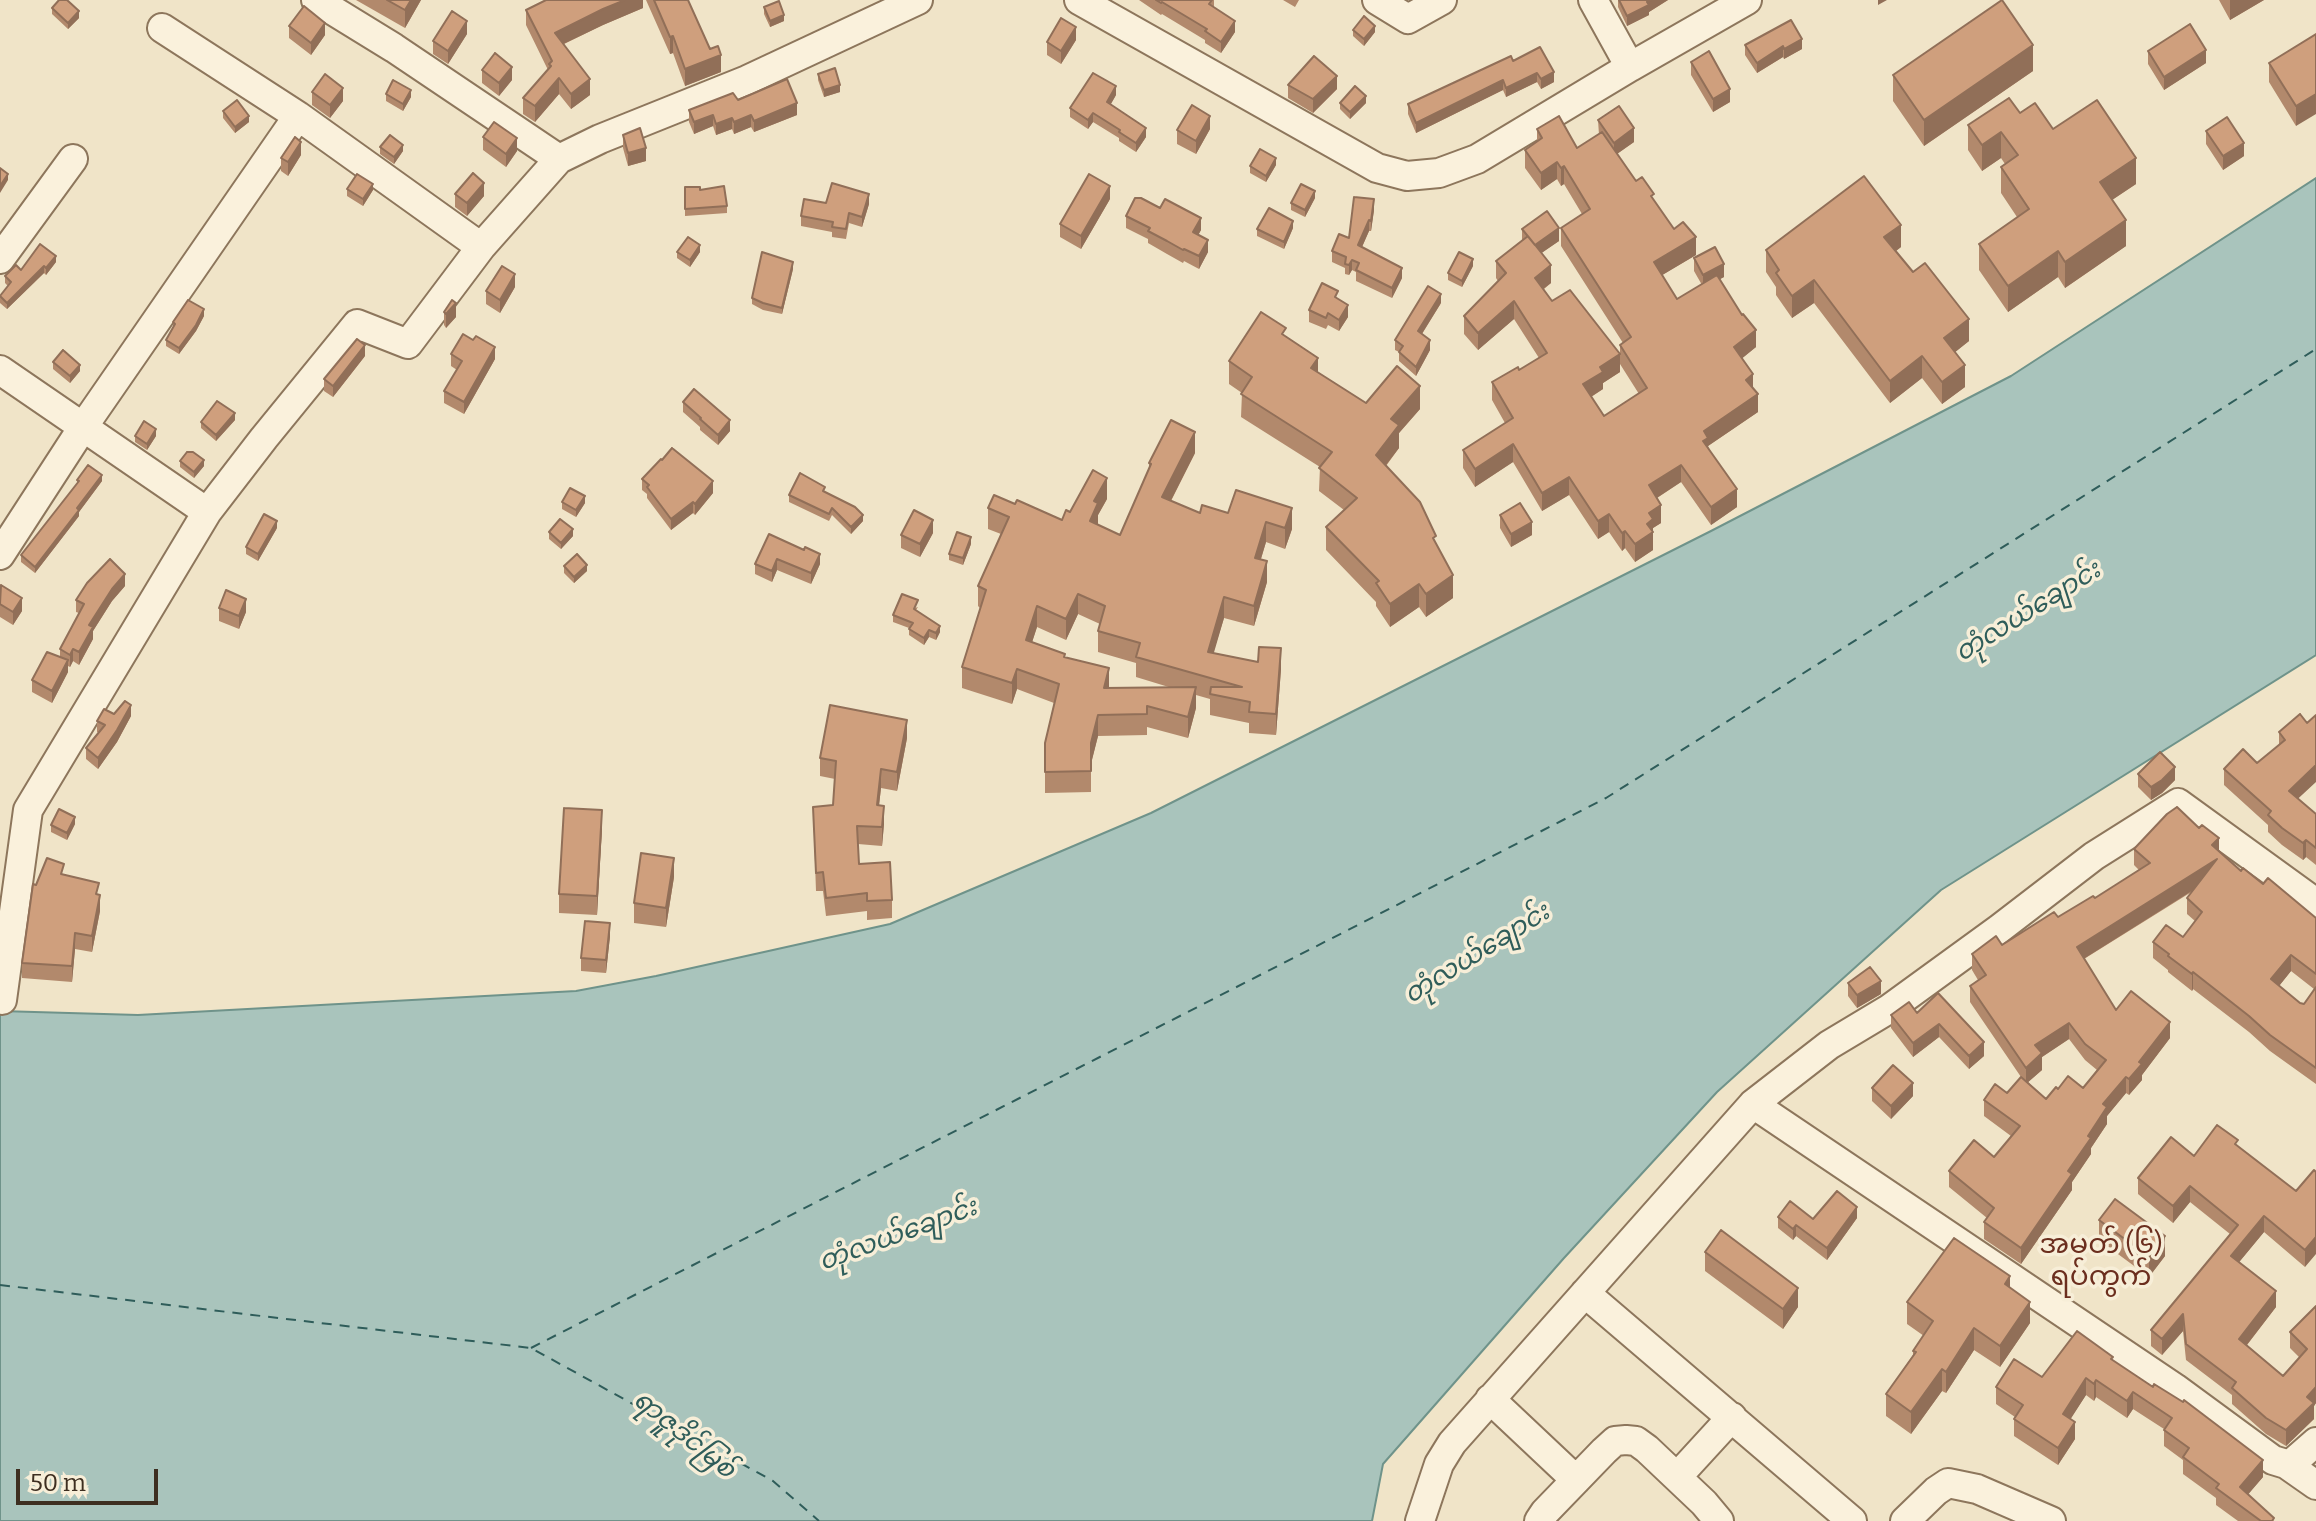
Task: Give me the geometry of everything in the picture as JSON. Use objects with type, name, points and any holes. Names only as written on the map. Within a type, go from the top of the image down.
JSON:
[{"type":"street","points":[[316,0],[394,48],[559,159]]},
{"type":"street","points":[[2,1000],[28,810],[207,512],[357,324],[408,344],[481,247],[559,159],[600,139],[747,80],[918,0]]},
{"type":"street","points":[[1079,0],[1377,168],[1407,176],[1439,173],[1477,159],[1747,0]]},
{"type":"street","points":[[1377,0],[1408,19],[1442,0]]},
{"type":"street","points":[[1593,0],[1630,67]]},
{"type":"street","points":[[162,28],[298,116],[481,247]]},
{"type":"street","points":[[0,555],[83,427],[298,116]]},
{"type":"street","points":[[0,259],[73,159]]},
{"type":"street","points":[[0,370],[207,512]]},
{"type":"street","points":[[1420,1521],[1439,1464],[1452,1443],[1753,1104],[1829,1045],[1901,1000],[2094,856],[2178,803],[2316,903]]},
{"type":"street","points":[[1753,1104],[2175,1388],[2273,1460],[2286,1464],[2316,1485]]},
{"type":"street","points":[[1585,1293],[1852,1521]]},
{"type":"street","points":[[1490,1399],[1576,1480]]},
{"type":"street","points":[[1677,1477],[1732,1417]]},
{"type":"street","points":[[1539,1521],[1615,1441],[1626,1440],[1636,1441],[1704,1503],[1719,1521]]},
{"type":"street","points":[[2286,1464],[2292,1463],[2316,1442]]},
{"type":"street","points":[[1905,1521],[1948,1483],[1977,1489],[2051,1521]]},
{"type":"water","points":[[2316,178],[2316,655],[1941,890],[1717,1092],[1564,1258],[1383,1464],[1372,1521],[0,1521],[0,1011],[138,1015],[576,991],[890,924],[1151,813],[2011,376]]},
{"type":"building","points":[[59,0],[67,0],[79,11],[68,23],[52,8]]},
{"type":"building","points":[[387,0],[411,0],[405,10]]},
{"type":"building","points":[[546,0],[625,0],[555,33],[590,79],[571,94],[559,78],[535,106],[523,98],[552,61],[526,10]]},
{"type":"building","points":[[654,0],[688,0],[710,49],[718,46],[721,55],[685,69],[673,36],[670,37]]},
{"type":"building","points":[[1156,0],[1212,0],[1209,4],[1235,21],[1221,42],[1205,31],[1207,29]]},
{"type":"building","points":[[1619,0],[1651,0],[1647,2],[1649,5],[1627,16]]},
{"type":"building","points":[[2002,0],[2033,45],[1924,120],[1893,75]]},
{"type":"building","points":[[779,1],[784,15],[770,21],[764,7]]},
{"type":"building","points":[[304,6],[325,23],[311,43],[289,26]]},
{"type":"building","points":[[452,11],[467,21],[448,51],[433,41]]},
{"type":"building","points":[[1364,16],[1375,26],[1364,39],[1353,30]]},
{"type":"building","points":[[1061,18],[1076,27],[1061,51],[1047,42]]},
{"type":"building","points":[[1791,20],[1802,39],[1784,49],[1783,46],[1757,63],[1745,45]]},
{"type":"building","points":[[2190,24],[2206,50],[2164,77],[2148,51]]},
{"type":"building","points":[[2316,34],[2316,94],[2296,106],[2269,63]]},
{"type":"building","points":[[1540,47],[1554,72],[1541,79],[1537,73],[1506,88],[1503,80],[1416,123],[1408,104],[1511,56],[1513,61]]},
{"type":"building","points":[[1709,51],[1730,89],[1713,99],[1691,62]]},
{"type":"building","points":[[495,53],[512,67],[499,83],[482,70]]},
{"type":"building","points":[[1314,56],[1337,76],[1313,99],[1288,85]]},
{"type":"building","points":[[835,68],[840,85],[824,90],[818,74]]},
{"type":"building","points":[[1093,73],[1116,86],[1107,102],[1146,128],[1136,143],[1093,113],[1088,120],[1070,108]]},
{"type":"building","points":[[325,74],[343,88],[330,105],[312,92]]},
{"type":"building","points":[[787,79],[797,103],[754,121],[751,115],[734,122],[732,118],[716,124],[713,115],[694,122],[689,110],[733,93],[738,100]]},
{"type":"building","points":[[393,80],[411,90],[403,104],[386,94]]},
{"type":"building","points":[[1355,86],[1366,96],[1350,112],[1340,103]]},
{"type":"building","points":[[2009,98],[2020,113],[2035,103],[2053,129],[2097,100],[2136,158],[2100,182],[2126,220],[2065,262],[2058,251],[2008,286],[1979,244],[2029,209],[2001,167],[2018,155],[2001,132],[1982,145],[1968,125]]},
{"type":"building","points":[[237,100],[249,116],[235,127],[223,111]]},
{"type":"building","points":[[1192,105],[1210,116],[1196,141],[1177,130]]},
{"type":"building","points":[[1619,106],[1634,128],[1614,143],[1598,120]]},
{"type":"building","points":[[1559,116],[1577,148],[1602,132],[1636,181],[1642,177],[1674,229],[1683,222],[1696,237],[1654,262],[1677,299],[1717,275],[1742,315],[1756,330],[1734,347],[1753,374],[1746,380],[1758,394],[1704,431],[1708,438],[1703,441],[1737,489],[1711,507],[1681,465],[1649,485],[1661,505],[1649,513],[1653,519],[1647,524],[1653,532],[1635,544],[1625,531],[1622,533],[1609,514],[1598,521],[1569,477],[1542,493],[1513,444],[1475,469],[1463,450],[1513,418],[1492,382],[1547,353],[1514,301],[1478,333],[1464,316],[1506,273],[1496,261],[1528,236],[1551,265],[1535,278],[1552,301],[1570,290],[1620,354],[1600,367],[1603,372],[1583,384],[1604,416],[1647,388],[1620,345],[1631,337],[1561,228],[1590,209],[1564,166],[1561,168],[1557,162],[1541,173],[1525,150],[1542,138],[1537,129]]},
{"type":"building","points":[[2227,117],[2244,143],[2223,156],[2206,131]]},
{"type":"building","points":[[494,122],[517,138],[506,154],[483,137]]},
{"type":"building","points":[[640,128],[646,148],[628,153],[623,135]]},
{"type":"building","points":[[390,135],[403,145],[394,157],[380,147]]},
{"type":"building","points":[[295,137],[301,142],[288,162],[281,158]]},
{"type":"building","points":[[1260,149],[1276,158],[1266,176],[1250,166]]},
{"type":"building","points":[[0,168],[8,174],[0,186]]},
{"type":"building","points":[[473,173],[484,183],[467,203],[455,194]]},
{"type":"building","points":[[357,174],[373,184],[363,199],[347,189]]},
{"type":"building","points":[[1089,174],[1110,186],[1081,236],[1060,224]]},
{"type":"building","points":[[1864,176],[1901,225],[1884,237],[1913,272],[1925,263],[1969,319],[1944,338],[1965,365],[1942,382],[1922,356],[1890,381],[1814,280],[1792,296],[1776,273],[1779,270],[1766,250]]},
{"type":"building","points":[[832,183],[869,194],[862,217],[849,213],[846,229],[832,227],[833,222],[801,216],[804,199],[826,203]]},
{"type":"building","points":[[1301,184],[1315,191],[1305,210],[1291,203]]},
{"type":"building","points":[[724,186],[727,206],[685,209],[685,187],[700,187],[700,190]]},
{"type":"building","points":[[1354,197],[1374,199],[1371,221],[1358,245],[1402,268],[1392,288],[1356,270],[1359,263],[1352,260],[1349,265],[1345,264],[1346,257],[1332,251],[1339,234],[1349,238]]},
{"type":"building","points":[[1135,198],[1160,208],[1165,199],[1201,218],[1193,232],[1208,240],[1199,256],[1148,231],[1150,228],[1126,216]]},
{"type":"building","points":[[1269,208],[1293,221],[1284,242],[1257,229]]},
{"type":"building","points":[[1547,211],[1559,228],[1535,245],[1522,229]]},
{"type":"building","points":[[688,237],[700,245],[690,260],[677,252]]},
{"type":"building","points":[[40,244],[56,256],[7,303],[0,296],[11,282],[5,276],[16,265],[21,270]]},
{"type":"building","points":[[1715,247],[1724,264],[1703,275],[1694,258]]},
{"type":"building","points":[[762,252],[793,262],[782,308],[752,298]]},
{"type":"building","points":[[1459,252],[1473,259],[1462,281],[1448,273]]},
{"type":"building","points":[[502,266],[515,274],[500,300],[486,291]]},
{"type":"building","points":[[1322,283],[1338,291],[1335,297],[1348,305],[1339,320],[1328,313],[1326,318],[1309,310]]},
{"type":"building","points":[[1428,286],[1441,294],[1418,331],[1430,340],[1416,367],[1399,352],[1403,346],[1395,340]]},
{"type":"building","points":[[188,300],[204,309],[179,348],[166,340],[175,324],[173,322]]},
{"type":"building","points":[[452,300],[456,303],[446,314],[444,312]]},
{"type":"building","points":[[1261,312],[1286,328],[1282,334],[1318,358],[1311,368],[1366,403],[1397,366],[1420,386],[1391,419],[1399,425],[1376,455],[1420,502],[1436,536],[1433,538],[1453,575],[1426,594],[1419,584],[1390,604],[1376,583],[1379,581],[1326,527],[1357,498],[1319,468],[1332,452],[1241,394],[1252,377],[1229,361]]},
{"type":"building","points":[[463,334],[473,340],[476,336],[495,347],[464,402],[444,391],[462,361],[451,354]]},
{"type":"building","points":[[357,339],[365,345],[333,386],[324,379]]},
{"type":"building","points":[[63,350],[80,365],[70,376],[53,362]]},
{"type":"building","points":[[694,389],[730,420],[718,435],[683,402]]},
{"type":"building","points":[[217,401],[235,413],[216,435],[201,422]]},
{"type":"building","points":[[1171,420],[1195,432],[1162,497],[1200,513],[1202,505],[1228,513],[1236,490],[1292,508],[1285,528],[1266,522],[1255,558],[1267,561],[1254,606],[1224,597],[1208,652],[1258,662],[1259,647],[1281,648],[1276,714],[1249,712],[1250,702],[1210,694],[1211,687],[1242,687],[1136,657],[1140,643],[1098,631],[1105,606],[1078,594],[1066,619],[1037,606],[1026,640],[1065,654],[1064,657],[1109,668],[1104,688],[1196,687],[1188,717],[1147,706],[1147,714],[1098,715],[1091,743],[1091,771],[1045,772],[1045,743],[1059,684],[1017,669],[1012,683],[962,667],[986,590],[978,586],[1009,517],[988,508],[994,495],[1015,504],[1017,500],[1062,520],[1066,510],[1070,512],[1093,470],[1107,478],[1094,501],[1098,503],[1090,521],[1120,535],[1149,463]]},
{"type":"building","points":[[144,421],[156,429],[147,444],[135,436]]},
{"type":"building","points":[[672,448],[713,481],[695,504],[693,502],[671,519],[642,479]]},
{"type":"building","points":[[187,452],[193,452],[204,460],[194,472],[180,461]]},
{"type":"building","points":[[88,465],[102,475],[35,567],[21,555]]},
{"type":"building","points":[[800,473],[863,515],[851,527],[832,508],[829,514],[789,495]]},
{"type":"building","points":[[570,488],[585,496],[576,510],[562,502]]},
{"type":"building","points":[[1520,503],[1532,522],[1511,534],[1500,515]]},
{"type":"building","points":[[914,510],[933,520],[920,544],[901,535]]},
{"type":"building","points":[[264,514],[277,521],[258,554],[246,547]]},
{"type":"building","points":[[560,519],[573,529],[561,543],[549,532]]},
{"type":"building","points":[[957,532],[971,537],[963,558],[949,554]]},
{"type":"building","points":[[769,534],[820,554],[811,573],[777,559],[772,571],[755,564]]},
{"type":"building","points":[[577,554],[587,565],[574,577],[564,566]]},
{"type":"building","points":[[110,559],[125,574],[89,625],[93,627],[79,652],[73,649],[70,655],[60,649],[84,604],[76,600]]},
{"type":"building","points":[[1,585],[22,598],[13,612],[0,604]]},
{"type":"building","points":[[226,590],[246,599],[239,616],[219,608]]},
{"type":"building","points":[[902,594],[918,600],[914,609],[940,626],[936,633],[929,630],[924,638],[909,629],[913,623],[893,615]]},
{"type":"building","points":[[47,652],[68,660],[52,691],[32,680]]},
{"type":"building","points":[[125,701],[131,705],[98,758],[86,748],[105,725],[97,721],[104,709],[114,714]]},
{"type":"building","points":[[830,705],[907,720],[897,772],[881,769],[877,805],[884,806],[882,827],[857,826],[859,864],[890,862],[892,900],[867,901],[867,893],[826,898],[823,872],[816,873],[813,807],[833,805],[836,761],[820,758]]},
{"type":"building","points":[[2300,714],[2307,723],[2316,715],[2316,765],[2289,791],[2316,814],[2316,848],[2282,828],[2268,815],[2271,811],[2224,769],[2243,749],[2257,763],[2285,740],[2279,732]]},
{"type":"building","points":[[2160,752],[2175,767],[2151,787],[2138,774]]},
{"type":"building","points":[[2177,807],[2199,828],[2202,825],[2219,838],[2212,845],[2241,871],[2243,868],[2263,884],[2268,878],[2316,918],[2316,974],[2291,955],[2271,979],[2304,1004],[2316,987],[2316,1068],[2153,942],[2166,925],[2183,937],[2202,912],[2187,898],[2217,859],[2077,947],[2116,1010],[2131,991],[2170,1022],[2139,1062],[2142,1064],[2103,1104],[2107,1107],[2088,1136],[2091,1138],[2068,1171],[2072,1174],[2021,1248],[1984,1222],[1994,1208],[1949,1171],[1974,1140],[1994,1157],[2020,1126],[1984,1100],[1995,1084],[2007,1093],[2021,1077],[2046,1099],[2068,1076],[2083,1088],[2106,1060],[2085,1044],[2069,1023],[2035,1045],[2042,1053],[2026,1068],[1970,986],[1986,975],[1972,954],[1996,936],[2002,945],[2054,912],[2058,917],[2150,863],[2134,849]]},
{"type":"building","points":[[564,808],[602,810],[597,896],[559,894]]},
{"type":"building","points":[[59,809],[75,817],[67,833],[51,825]]},
{"type":"building","points":[[641,853],[674,858],[666,908],[634,903]]},
{"type":"building","points":[[47,858],[64,864],[61,874],[99,883],[96,894],[100,895],[92,936],[75,933],[72,966],[22,963],[33,884],[36,885]]},
{"type":"building","points":[[585,921],[610,923],[606,960],[581,958]]},
{"type":"building","points":[[1870,967],[1881,981],[1857,995],[1848,983]]},
{"type":"building","points":[[1938,993],[1984,1042],[1969,1056],[1939,1024],[1913,1043],[1891,1015],[1909,1002],[1917,1013]]},
{"type":"building","points":[[1893,1065],[1913,1083],[1891,1106],[1872,1088]]},
{"type":"building","points":[[2217,1125],[2238,1140],[2235,1144],[2296,1191],[2314,1170],[2316,1172],[2316,1237],[2305,1250],[2264,1216],[2231,1256],[2276,1291],[2239,1339],[2283,1376],[2307,1349],[2290,1332],[2316,1306],[2316,1387],[2307,1397],[2314,1403],[2286,1430],[2266,1418],[2232,1388],[2236,1382],[2186,1344],[2183,1314],[2162,1339],[2151,1330],[2238,1225],[2190,1186],[2173,1206],[2138,1178],[2171,1137],[2194,1156]]},
{"type":"building","points":[[1837,1191],[1857,1207],[1827,1248],[1796,1225],[1793,1229],[1778,1217],[1790,1201],[1813,1219]]},
{"type":"building","points":[[2115,1199],[2165,1236],[2149,1257],[2099,1220]]},
{"type":"building","points":[[1721,1230],[1798,1288],[1783,1309],[1705,1252]]},
{"type":"building","points":[[1954,1238],[2010,1276],[2005,1284],[2030,1302],[2000,1346],[1974,1328],[1946,1372],[1942,1369],[1911,1412],[1886,1394],[1916,1352],[1913,1351],[1933,1321],[1907,1302]]},
{"type":"building","points":[[2077,1331],[2153,1387],[2154,1384],[2184,1400],[2263,1460],[2240,1487],[2274,1518],[2272,1521],[2261,1521],[2216,1488],[2219,1484],[2183,1457],[2189,1448],[2164,1430],[2172,1418],[2133,1392],[2127,1401],[2096,1380],[2094,1384],[2086,1378],[2063,1414],[2075,1422],[2058,1448],[2014,1419],[2023,1405],[1996,1387],[2014,1359],[2042,1377]]},
{"type":"ferry route","points":[[531,1348],[1606,798],[2316,349]]},
{"type":"ferry route","points":[[0,1285],[531,1348],[773,1481],[819,1521]]},
{"type":"district","name":"အမှတ် (၆) ရပ်ကွက်","points":[[2101,1261]]},
{"type":"water label","name":"တုံလယ်ချောင်း","points":[[2028,612]]},
{"type":"water label","name":"တုံလယ်ချောင်း","points":[[1477,954]]},
{"type":"water label","name":"တုံလယ်ချောင်း","points":[[898,1235]]},
{"type":"water label","name":"ရာဇူဒိုင်မြစ်","points":[[684,1435]]}]
